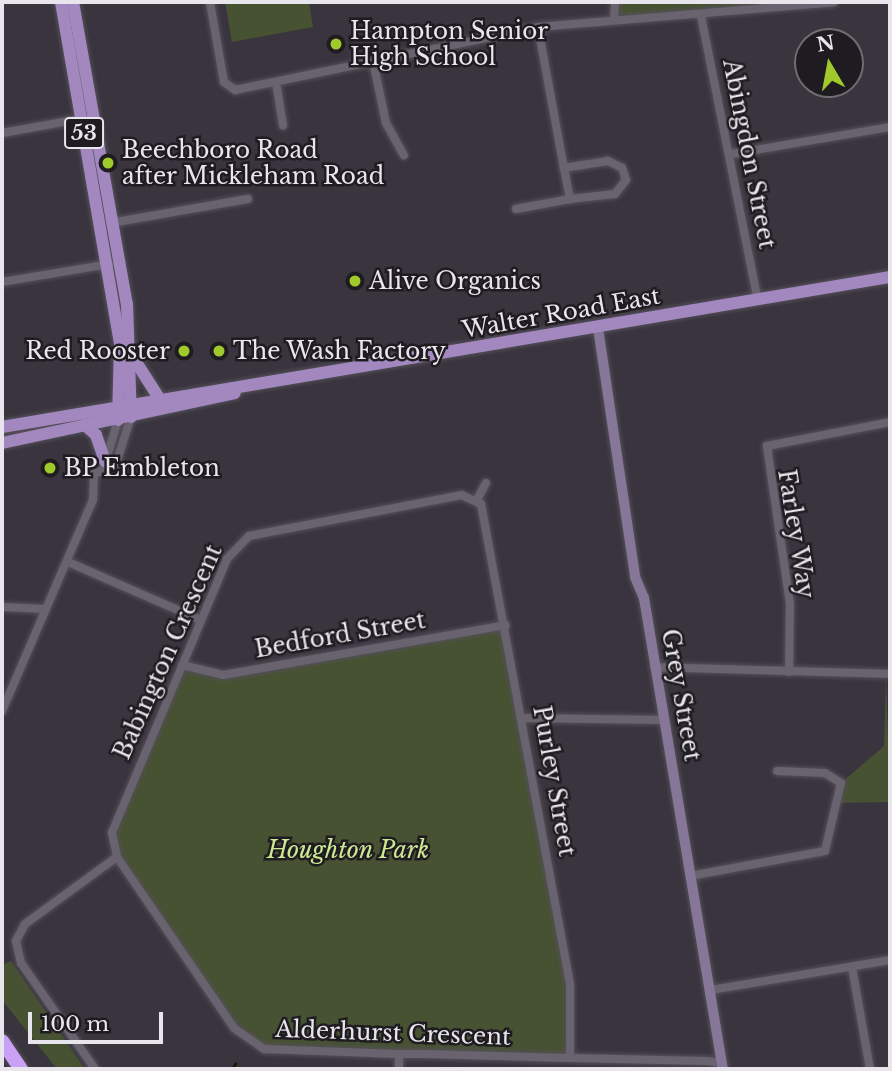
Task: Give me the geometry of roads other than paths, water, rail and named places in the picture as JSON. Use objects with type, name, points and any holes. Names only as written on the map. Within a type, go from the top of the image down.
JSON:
[{"type":"highway","points":[[2,1041],[21,1069]]},
{"type":"main road","name":"53","points":[[61,2],[134,355],[125,419]]},
{"type":"main road","name":"53","points":[[73,2],[87,118]]},
{"type":"main road","name":"53","points":[[113,263],[126,403]]},
{"type":"main road","name":"Walter Road East","points":[[2,443],[125,419],[239,391],[890,277]]},
{"type":"main road","points":[[134,355],[159,398]]},
{"type":"main road","name":"Walter Road East","points":[[2,427],[126,403],[239,391]]},
{"type":"main road","points":[[85,425],[96,435],[106,465]]},
{"type":"street","points":[[210,2],[224,82],[243,89],[538,27],[614,18],[701,16],[834,2]]},
{"type":"street","points":[[614,18],[615,2]]},
{"type":"street","name":"Abingdon Street","points":[[701,16],[732,154],[758,300]]},
{"type":"street","points":[[538,27],[570,199]]},
{"type":"street","points":[[373,61],[386,123],[404,155]]},
{"type":"street","points":[[276,82],[283,125]]},
{"type":"street","points":[[2,133],[87,118]]},
{"type":"street","points":[[732,154],[890,127]]},
{"type":"street","points":[[516,209],[615,194],[626,173],[608,161],[564,169]]},
{"type":"street","points":[[106,223],[248,198]]},
{"type":"street","points":[[2,282],[113,263]]},
{"type":"street","name":"Grey Street","points":[[598,328],[662,720],[723,1066]]},
{"type":"street","points":[[106,465],[116,464],[125,419]]},
{"type":"street","points":[[2,711],[93,500],[94,474],[106,465],[125,419]]},
{"type":"street","name":"Farley Way","points":[[789,671],[790,604],[764,454],[781,440],[890,422]]},
{"type":"street","points":[[478,498],[486,483]]},
{"type":"street","name":"Babington Crescent","points":[[117,857],[113,823],[227,559],[249,536],[462,495],[478,498]]},
{"type":"street","name":"Purley Street","points":[[478,498],[485,512],[524,718],[570,984],[570,1058]]},
{"type":"street","points":[[68,562],[201,620]]},
{"type":"street","points":[[2,607],[46,609]]},
{"type":"street","name":"Bedford Street","points":[[182,665],[223,675],[506,625]]},
{"type":"street","points":[[654,667],[890,674]]},
{"type":"street","points":[[524,718],[662,720]]},
{"type":"street","points":[[690,876],[825,850],[841,783],[825,773],[777,771]]},
{"type":"street","points":[[96,1069],[21,963],[16,942],[24,924],[117,857]]},
{"type":"street","name":"Alderhurst Crescent","points":[[117,857],[247,1041],[264,1049],[570,1058],[723,1066]]},
{"type":"street","points":[[711,990],[890,960]]},
{"type":"street","points":[[852,967],[870,1069]]},
{"type":"street","points":[[399,1054],[399,1069]]},
{"type":"waterway","points":[[232,1069],[235,1064]]},
{"type":"place","name":"Hampton Senior High School","points":[[336,44]]},
{"type":"place","name":"Beechboro Road after Mickleham Road","points":[[108,163]]},
{"type":"place","name":"Alive Organics","points":[[355,281]]},
{"type":"place","name":"Red Rooster","points":[[184,351]]},
{"type":"place","name":"The Wash Factory","points":[[219,351]]},
{"type":"place","name":"BP Embleton","points":[[50,468]]},
{"type":"park label","name":"Houghton Park","points":[[348,850]]}]
